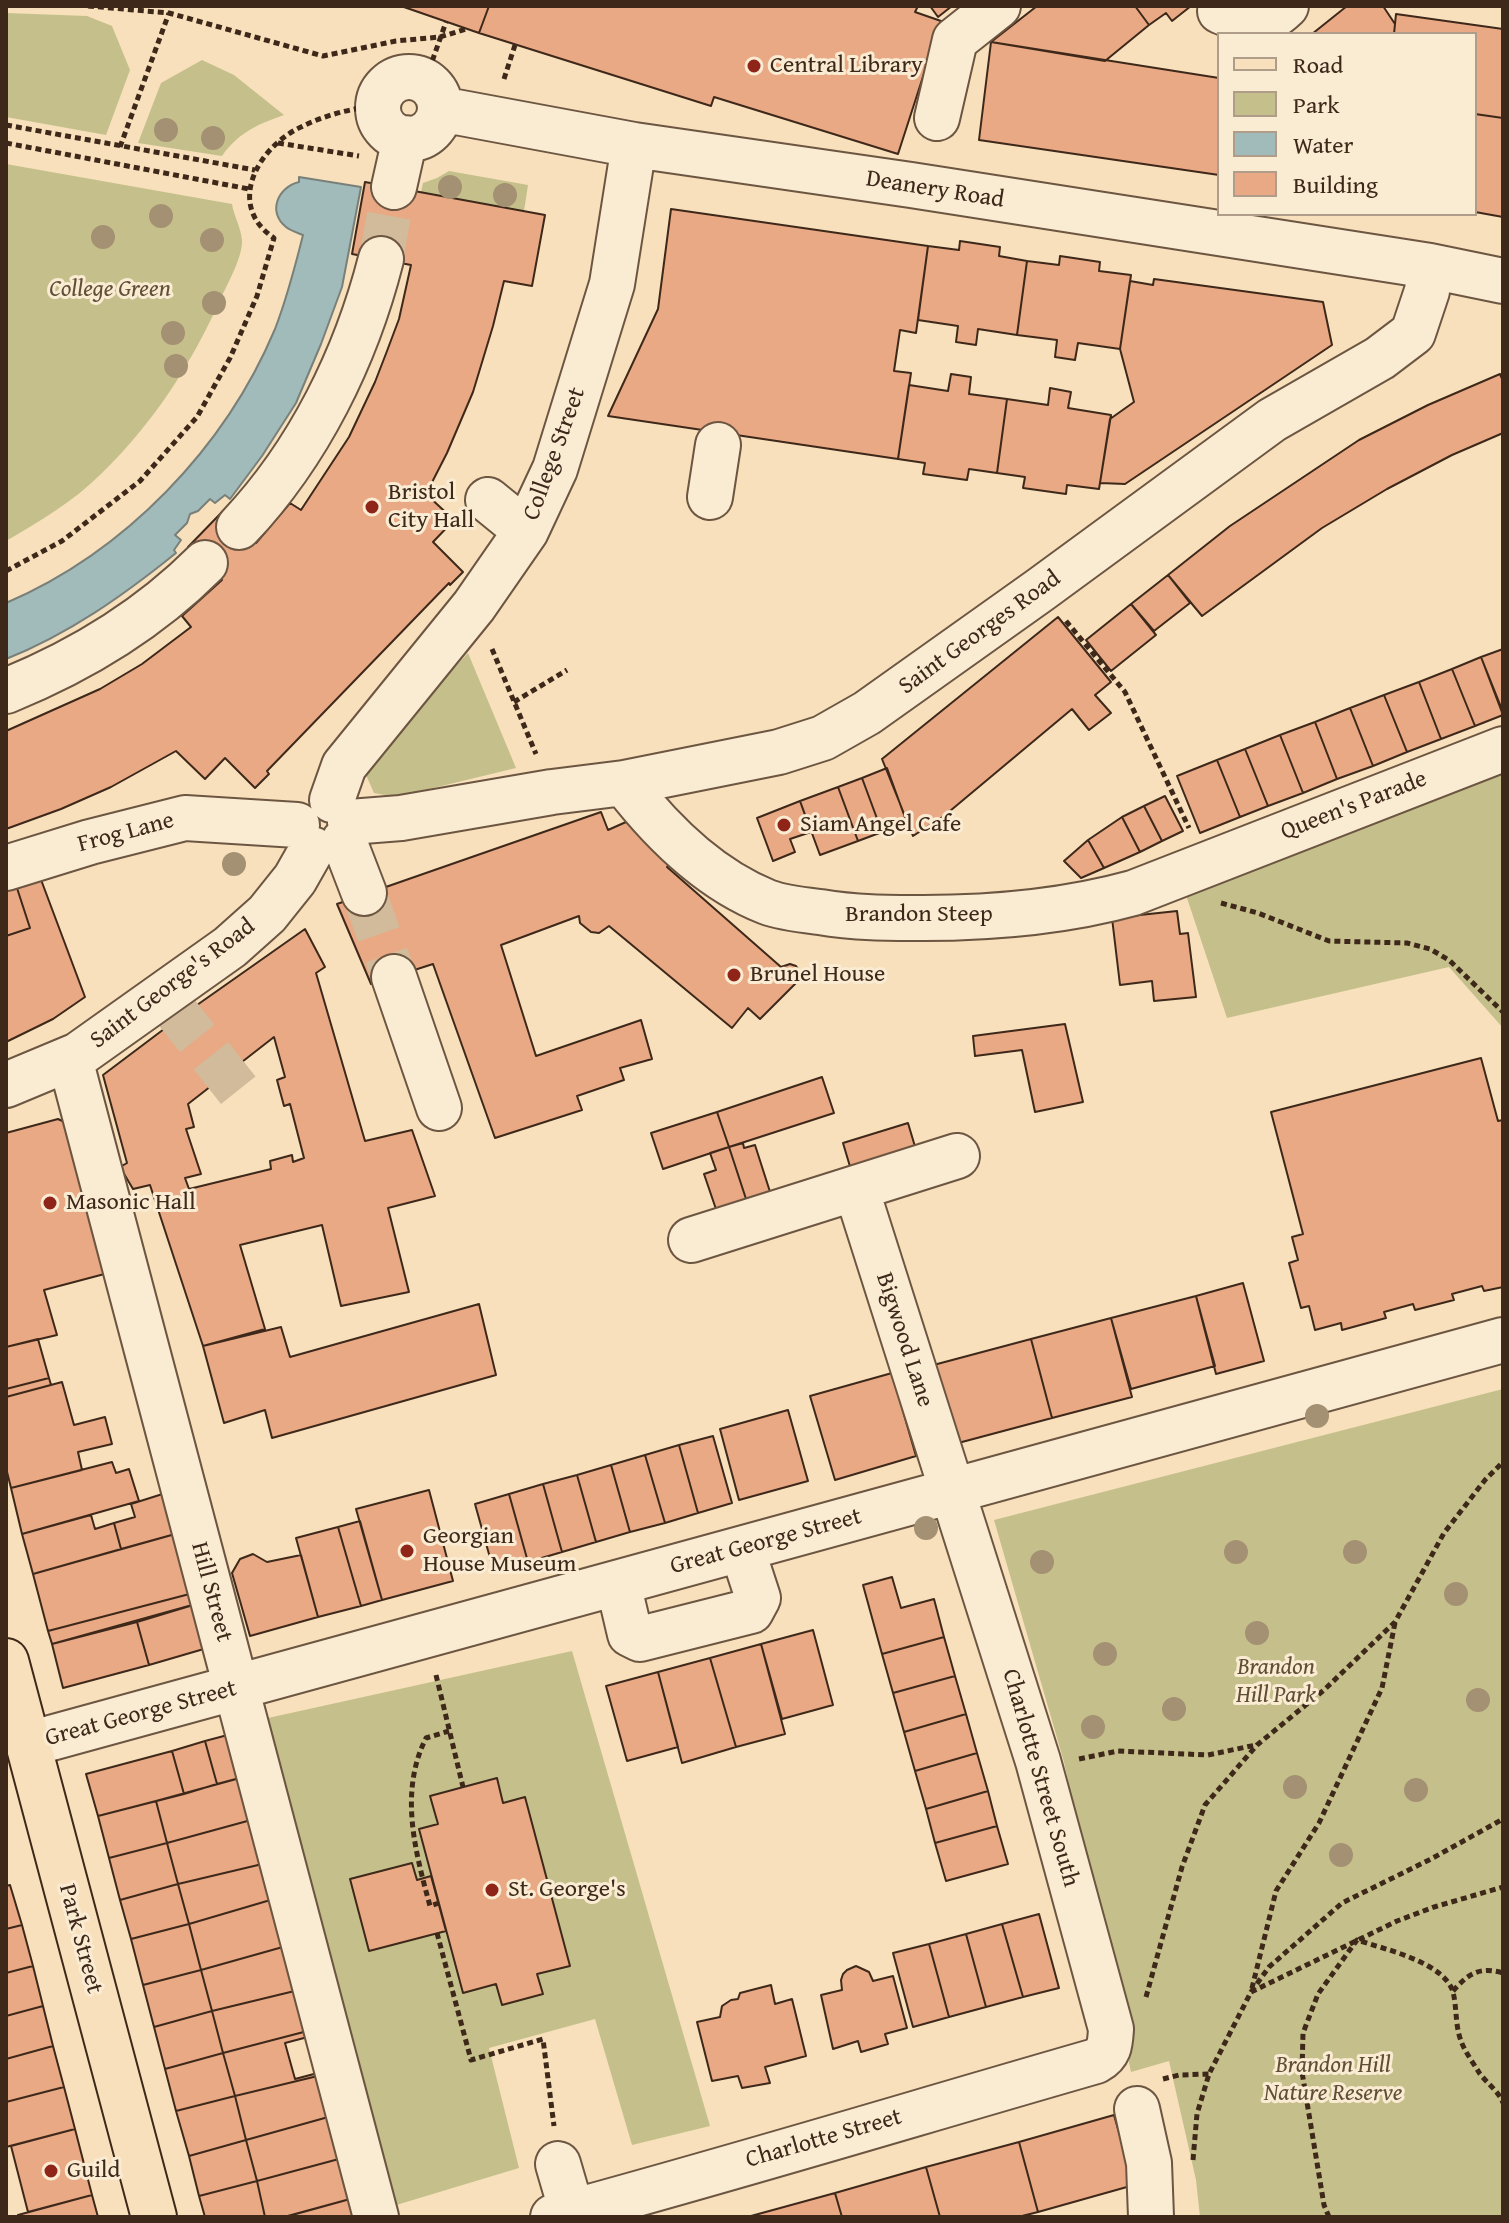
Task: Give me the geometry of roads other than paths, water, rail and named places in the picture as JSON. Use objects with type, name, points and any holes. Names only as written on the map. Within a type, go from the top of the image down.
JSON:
[{"type":"main road","name":"Park Street","points":[[6,1661],[154,2217]]},
{"type":"street","points":[[937,118],[955,40],[998,6]]},
{"type":"street","points":[[1220,11],[1252,23],[1274,18],[1286,6]]},
{"type":"street","name":"Deanery Road","points":[[394,149],[425,135],[434,126],[433,95],[634,145],[1430,266]]},
{"type":"street","name":"College Street","points":[[327,828],[344,766],[474,606],[526,531],[555,469],[612,284],[634,145]]},
{"type":"street","points":[[239,527],[282,474],[332,392],[358,334],[381,259]]},
{"type":"street","points":[[1430,266],[1503,281]]},
{"type":"street","name":"Saint Georges Road","points":[[327,828],[624,783],[779,752],[823,738],[867,713],[1272,420],[1380,358],[1413,333],[1427,291],[1430,266]]},
{"type":"street","points":[[710,497],[718,445]]},
{"type":"street","points":[[488,500],[526,531]]},
{"type":"street","points":[[6,691],[65,665],[115,637],[172,595],[205,563]]},
{"type":"street","name":"Queen's Parade","points":[[1210,882],[1503,749]]},
{"type":"street","name":"Brandon Steep","points":[[624,783],[650,816],[691,854],[730,883],[768,902],[856,918],[977,902],[1090,904],[1133,893],[1210,882]]},
{"type":"street","name":"Frog Lane","points":[[6,868],[92,850],[185,818],[327,828]]},
{"type":"street","points":[[327,828],[364,893]]},
{"type":"street","name":"Saint George's Road","points":[[6,1085],[70,1059],[230,947],[267,914],[295,879],[327,828]]},
{"type":"street","points":[[394,977],[439,1108]]},
{"type":"street","name":"Hill Street","points":[[70,1059],[376,2217]]},
{"type":"street","points":[[691,1240],[957,1156]]},
{"type":"street","name":"Bigwood Lane","points":[[856,1188],[952,1492]]},
{"type":"street","name":"Great George Street","points":[[29,1744],[1503,1340]]},
{"type":"street","name":"Charlotte Street South","points":[[952,1492],[1038,1761],[1111,2029],[1110,2045],[1105,2056],[1096,2061]]},
{"type":"street","points":[[618,1583],[630,1634],[640,1639],[751,1611],[758,1598],[742,1549]]},
{"type":"street","name":"Charlotte Street","points":[[563,2214],[1096,2061]]},
{"type":"street","points":[[1137,2109],[1149,2163],[1151,2217]]},
{"type":"street","points":[[558,2164],[563,2214]]},
{"type":"water","points":[[299,177],[361,187],[342,287],[296,403],[230,499],[225,495],[215,503],[210,499],[190,514],[187,523],[175,535],[181,540],[174,550],[176,553],[95,612],[52,638],[6,659],[6,603],[50,581],[130,525],[166,492],[229,415],[275,329],[290,282],[303,235],[280,221],[276,207],[281,194],[299,182]]},
{"type":"tunnel","points":[[381,259],[394,187]]},
{"type":"tunnel","points":[[364,893],[394,977]]},
{"type":"tunnel","points":[[170,1004],[242,1095]]},
{"type":"place","name":"Central Library","points":[[754,66]]},
{"type":"place","name":"Bristol City Hall","points":[[372,507]]},
{"type":"place","name":"Siam Angel Cafe","points":[[784,825]]},
{"type":"place","name":"Brunel House","points":[[734,975]]},
{"type":"place","name":"Masonic Hall","points":[[50,1203]]},
{"type":"place","name":"Georgian House Museum","points":[[407,1551]]},
{"type":"place","name":"St. George's","points":[[492,1890]]},
{"type":"place","name":"Guild","points":[[51,2171]]},
{"type":"park label","name":"College Green","points":[[110,290]]},
{"type":"park label","name":"Brandon Hill Park","points":[[1276,1682]]},
{"type":"park label","name":"Brandon Hill Nature Reserve","points":[[1333,2080]]}]
